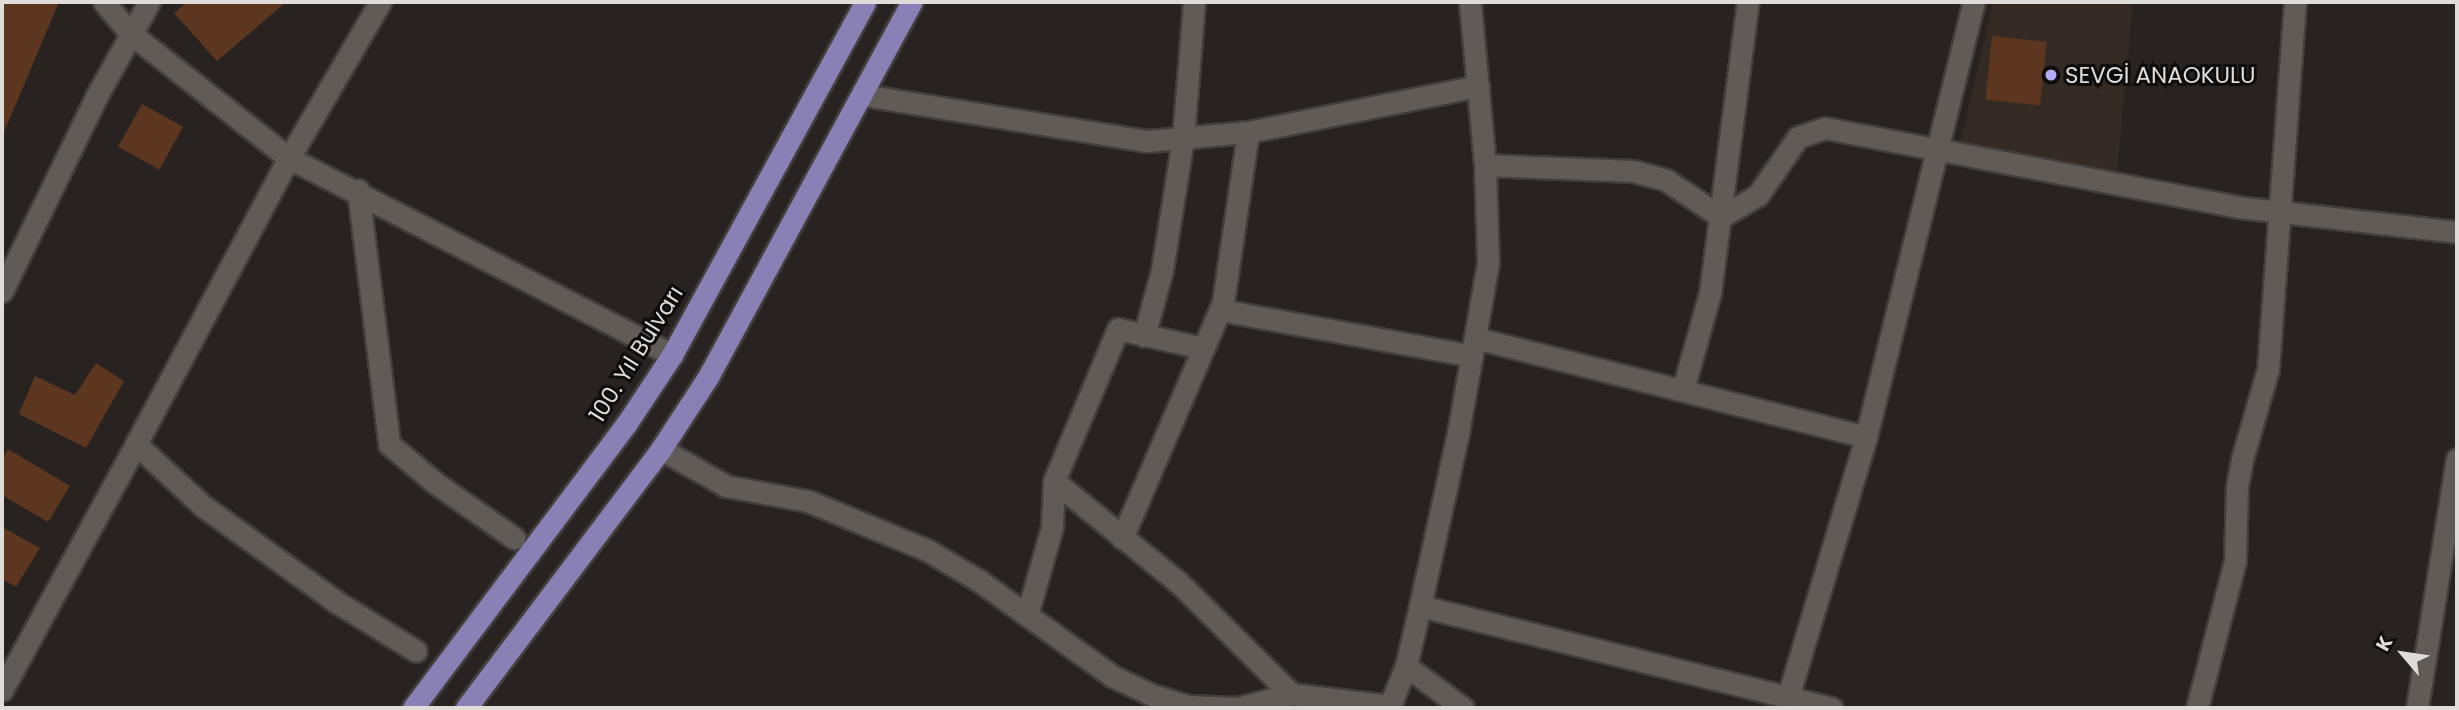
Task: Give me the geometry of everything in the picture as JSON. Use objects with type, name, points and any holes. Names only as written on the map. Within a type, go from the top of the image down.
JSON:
[{"type":"main road","name":"100. Yıl Bulvarı","points":[[413,708],[627,423],[672,355],[865,2]]},
{"type":"main road","points":[[466,708],[661,449],[708,377],[912,2]]},
{"type":"street","points":[[104,2],[130,33],[289,159],[358,190],[672,355]]},
{"type":"street","points":[[2,291],[130,33],[149,2]]},
{"type":"street","points":[[2,690],[289,159],[380,2]]},
{"type":"street","points":[[1144,336],[1162,270],[1184,139],[1194,2]]},
{"type":"street","points":[[661,449],[726,486],[808,501],[883,529],[978,580],[1112,676],[1165,698],[1189,706],[1238,708],[1291,694],[1389,707],[1406,666],[1420,606],[1488,262],[1485,165],[1470,2]]},
{"type":"street","points":[[1683,388],[1710,293],[1748,2]]},
{"type":"street","points":[[1788,696],[1866,437],[1974,2]]},
{"type":"street","points":[[2197,708],[2235,561],[2237,486],[2268,369],[2276,298],[2277,212],[2295,2]]},
{"type":"street","points":[[863,95],[1147,141],[1248,132],[1478,86]]},
{"type":"street","points":[[1721,217],[1748,197],[1758,195],[1786,152],[1811,130],[1825,128],[1937,151],[2277,212],[2457,232]]},
{"type":"street","points":[[1122,538],[1220,310],[1248,132]]},
{"type":"street","points":[[1485,165],[1633,171],[1666,180],[1721,217]]},
{"type":"street","points":[[358,190],[389,444],[434,482],[514,538]]},
{"type":"street","points":[[1220,310],[1473,347],[1683,388],[1866,437]]},
{"type":"street","points":[[1027,615],[1052,527],[1054,481],[1118,329],[1203,348]]},
{"type":"street","points":[[136,444],[203,506],[335,601],[416,651]]},
{"type":"street","points":[[2417,708],[2457,459]]},
{"type":"street","points":[[1054,481],[1179,583],[1291,694]]},
{"type":"street","points":[[1420,606],[1832,708]]},
{"type":"street","points":[[1406,666],[1463,708]]},
{"type":"shaded area","name":"SEVGİ ANAOKULU","points":[[1993,2],[2133,2],[2117,172],[1959,149]]},
{"type":"building","points":[[2,2],[59,2],[2,137]]},
{"type":"building","points":[[187,2],[286,2],[217,61],[174,13]]},
{"type":"building","points":[[1992,36],[2047,42],[2040,105],[1985,100]]},
{"type":"building","points":[[142,104],[183,127],[159,170],[118,147]]},
{"type":"building","points":[[96,363],[124,381],[86,448],[19,414],[35,376],[75,395]]},
{"type":"building","points":[[8,449],[70,486],[48,522],[2,495],[2,460]]},
{"type":"building","points":[[2,527],[40,548],[16,587],[2,579]]},
{"type":"place","name":"SEVGİ ANAOKULU","points":[[2051,75]]}]
